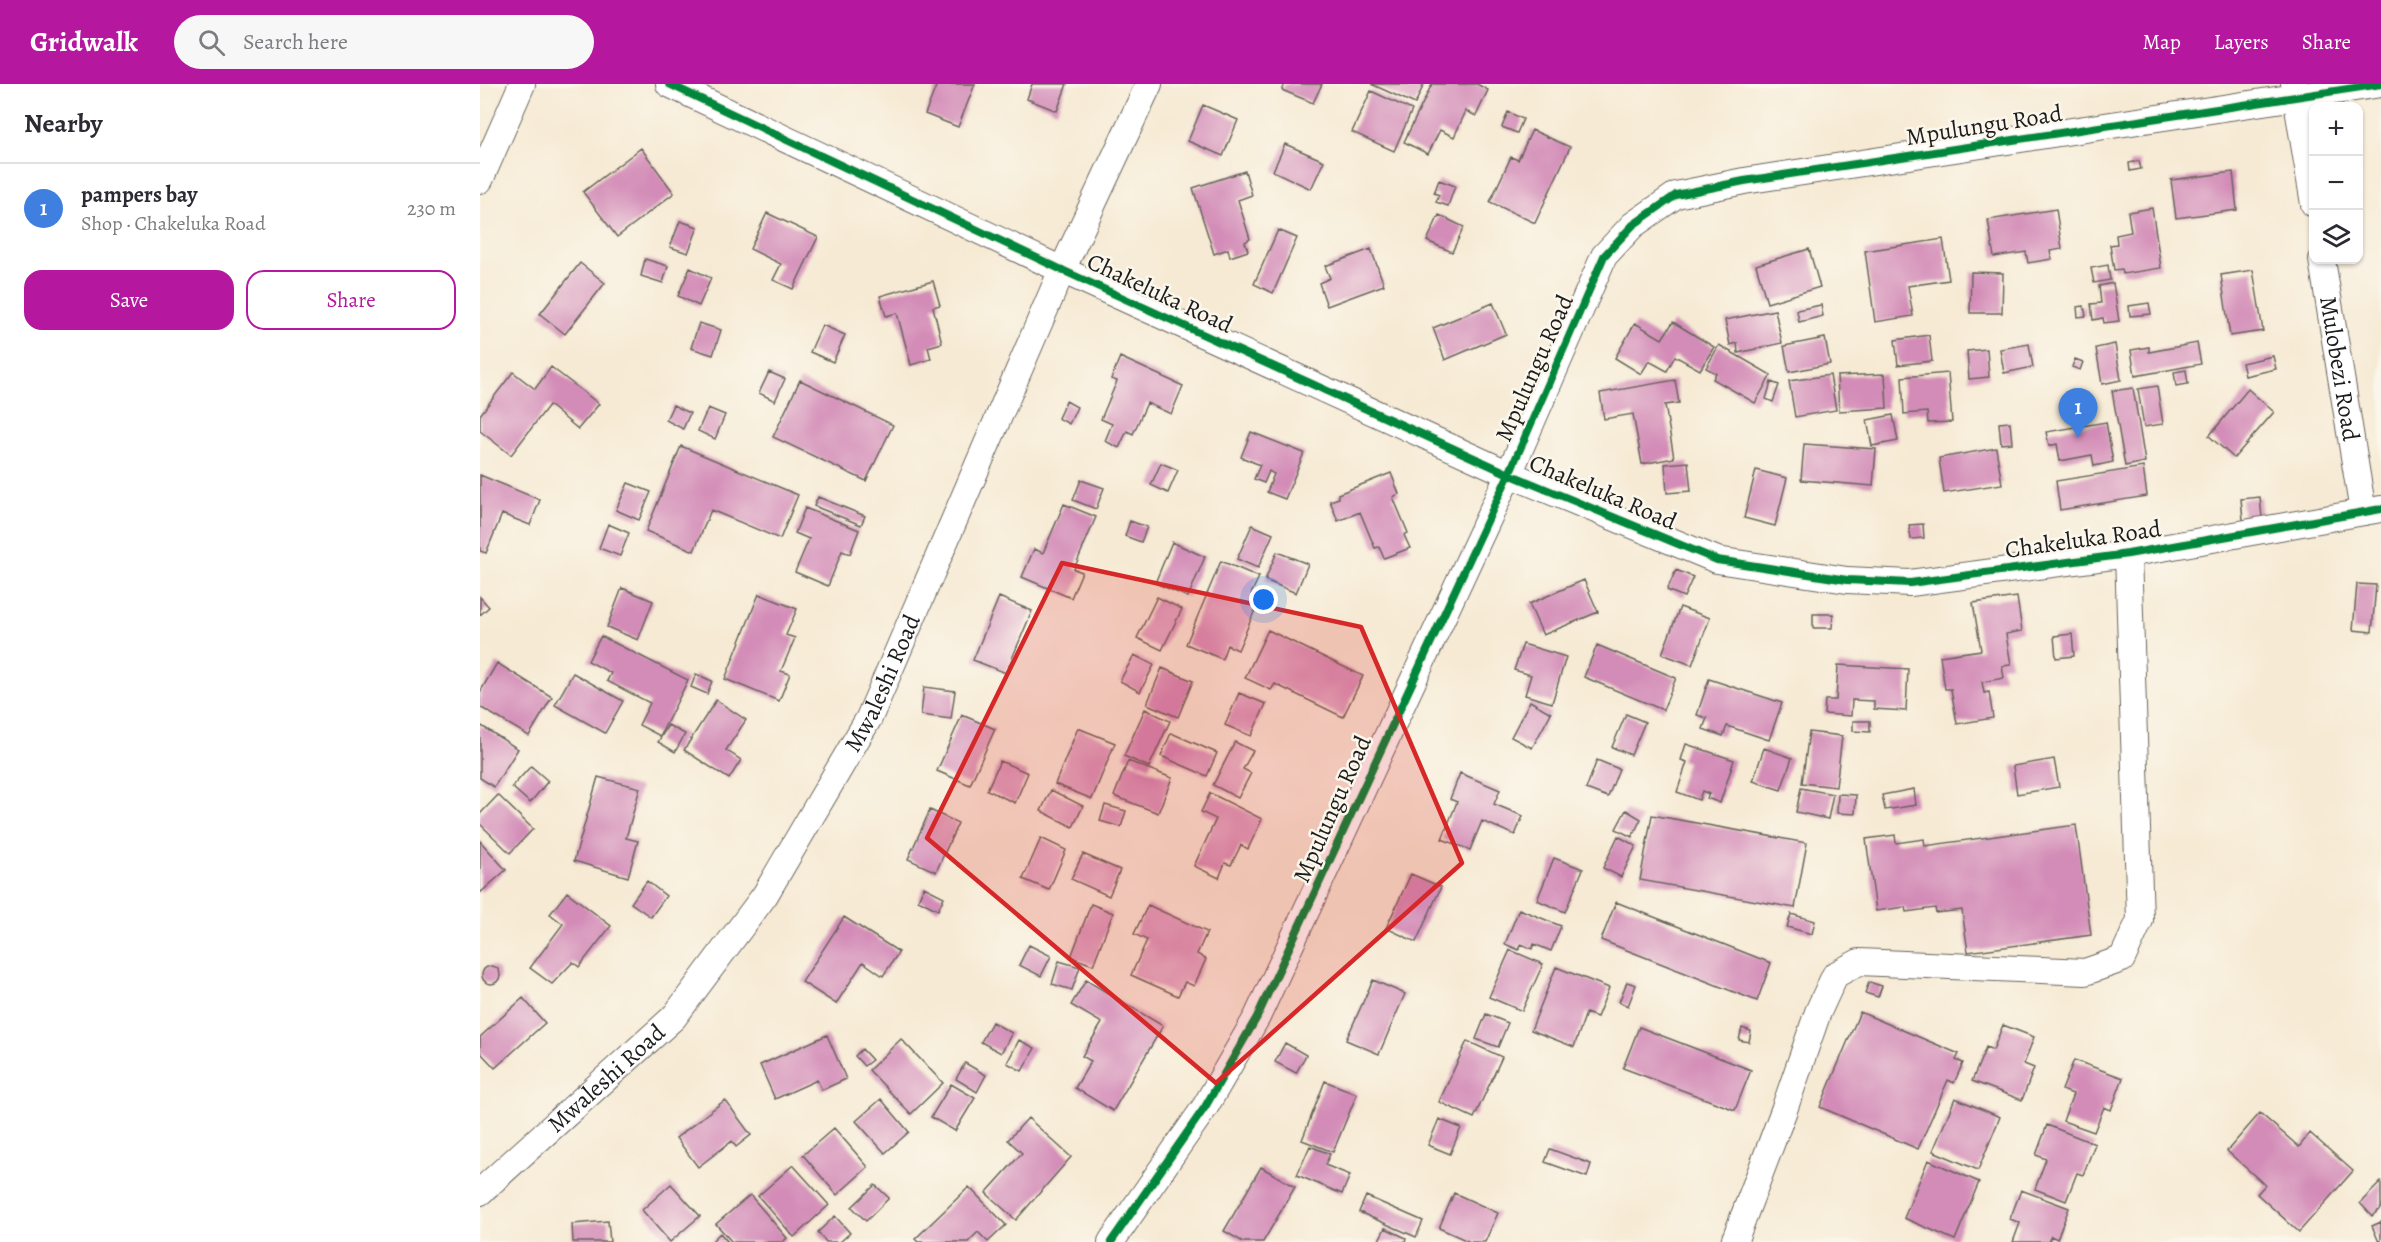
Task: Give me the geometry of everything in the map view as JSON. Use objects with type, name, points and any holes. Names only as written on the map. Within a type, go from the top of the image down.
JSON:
[{"type":"street","points":[[480,180],[522,84]]},
{"type":"street","name":"Chakeluka Road","points":[[669,84],[1062,270],[1509,474],[1717,560],[1847,580],[1910,583],[2127,554],[2372,511]]},
{"type":"street","name":"Mwaleshi Road","points":[[480,1192],[674,1017],[765,895],[869,718],[1062,270],[1149,84]]},
{"type":"street","name":"Mpulungu Road","points":[[1111,1242],[1205,1107],[1257,1017],[1509,474],[1604,256],[1633,225],[1676,195],[1744,181],[2295,91],[2381,84]]},
{"type":"street","points":[[2295,91],[2309,179]]},
{"type":"street","name":"Mulobezi Road","points":[[2323,264],[2372,511]]},
{"type":"street","points":[[1734,1242],[1818,1012],[1835,975],[1859,962],[2085,972],[2122,959],[2140,920],[2127,554]]},
{"type":"highlighted area","points":[[1062,563],[1361,627],[1462,863],[1216,1083],[927,838]]},
{"type":"building","points":[[937,84],[975,84],[958,127],[925,114]]},
{"type":"building","points":[[1032,84],[1067,84],[1057,111],[1027,99]]},
{"type":"building","points":[[1285,84],[1322,84],[1313,103],[1282,90]]},
{"type":"building","points":[[1371,84],[1424,84],[1415,104]]},
{"type":"building","points":[[1432,84],[1477,84],[1488,90],[1476,116],[1466,111],[1454,137],[1440,130],[1428,154],[1404,142]]},
{"type":"building","points":[[1371,91],[1412,110],[1394,151],[1352,132]]},
{"type":"building","points":[[1203,105],[1238,120],[1223,156],[1188,141]]},
{"type":"building","points":[[1508,112],[1523,119],[1517,133],[1502,127]]},
{"type":"building","points":[[1532,130],[1570,147],[1535,223],[1490,202],[1511,157],[1518,160]]},
{"type":"building","points":[[1285,144],[1324,161],[1311,189],[1273,171]]},
{"type":"building","points":[[641,148],[674,193],[617,237],[583,192]]},
{"type":"building","points":[[2139,161],[2141,169],[2130,171],[2129,163]]},
{"type":"building","points":[[1245,171],[1252,195],[1238,200],[1250,239],[1245,242],[1248,251],[1230,257],[1228,249],[1214,254],[1193,188]]},
{"type":"building","points":[[2233,172],[2237,210],[2176,218],[2171,180]]},
{"type":"building","points":[[1439,180],[1455,186],[1448,206],[1436,202],[1439,195],[1434,193]]},
{"type":"building","points":[[2152,208],[2161,268],[2123,274],[2122,269],[2114,270],[2110,245],[2117,244],[2116,235],[2131,232],[2128,212]]},
{"type":"building","points":[[2056,209],[2062,249],[2050,251],[2052,259],[2028,263],[2026,252],[1994,257],[1988,220]]},
{"type":"building","points":[[767,213],[818,237],[793,289],[773,280],[781,264],[750,249]]},
{"type":"building","points":[[1439,215],[1464,227],[1452,252],[1427,241]]},
{"type":"building","points":[[680,221],[698,227],[688,253],[670,247]]},
{"type":"building","points":[[1278,230],[1297,238],[1273,293],[1254,284]]},
{"type":"building","points":[[1943,239],[1949,280],[1908,286],[1913,316],[1875,322],[1865,251]]},
{"type":"building","points":[[1371,249],[1384,285],[1327,306],[1319,283],[1330,278],[1325,266]]},
{"type":"building","points":[[1809,249],[1820,287],[1767,303],[1756,265]]},
{"type":"building","points":[[645,259],[668,266],[663,283],[641,276]]},
{"type":"building","points":[[580,263],[605,283],[565,334],[540,314]]},
{"type":"building","points":[[2108,265],[2110,280],[2094,283],[2091,268]]},
{"type":"building","points":[[690,268],[711,278],[699,306],[678,296]]},
{"type":"building","points":[[2253,270],[2263,331],[2230,336],[2221,275]]},
{"type":"building","points":[[1971,272],[2003,273],[2002,313],[1970,313]]},
{"type":"building","points":[[933,281],[940,305],[933,307],[942,343],[928,347],[931,359],[911,365],[897,313],[886,316],[880,296]]},
{"type":"building","points":[[2113,283],[2119,321],[2104,323],[2103,318],[2093,320],[2091,304],[2101,303],[2099,286]]},
{"type":"building","points":[[1493,303],[1506,334],[1445,360],[1433,328]]},
{"type":"building","points":[[2149,303],[2151,314],[2130,316],[2129,306]]},
{"type":"building","points":[[1821,305],[1823,316],[1799,322],[1797,310]]},
{"type":"building","points":[[2084,306],[2086,316],[2078,317],[2077,307]]},
{"type":"building","points":[[1775,310],[1782,343],[1738,353],[1737,343],[1730,345],[1725,320]]},
{"type":"building","points":[[1673,322],[1714,347],[1700,370],[1675,356],[1667,371],[1649,361],[1641,374],[1615,358],[1635,323],[1662,339]]},
{"type":"building","points":[[699,323],[721,330],[713,355],[691,348]]},
{"type":"building","points":[[822,325],[845,335],[833,362],[810,352]]},
{"type":"building","points":[[1929,335],[1932,361],[1898,365],[1895,340]]},
{"type":"building","points":[[1825,338],[1830,364],[1789,372],[1784,346]]},
{"type":"building","points":[[2197,343],[2201,364],[2135,376],[2131,350],[2149,347],[2149,352]]},
{"type":"building","points":[[2029,344],[2033,367],[2004,373],[2000,349]]},
{"type":"building","points":[[2115,344],[2121,380],[2102,384],[2096,348]]},
{"type":"building","points":[[1719,345],[1771,375],[1755,403],[1713,379],[1716,373],[1706,368]]},
{"type":"building","points":[[1987,349],[1989,377],[1969,379],[1967,351]]},
{"type":"building","points":[[2273,356],[2276,369],[2245,376],[2242,363]]},
{"type":"building","points":[[1120,357],[1183,386],[1171,414],[1147,403],[1133,434],[1127,431],[1119,448],[1105,441],[1112,424],[1101,419],[1117,381],[1111,379]]},
{"type":"building","points":[[2075,359],[2083,362],[2080,370],[2072,367]]},
{"type":"building","points":[[551,367],[599,404],[578,429],[549,405],[511,455],[480,431],[480,415],[513,372],[535,389]]},
{"type":"building","points":[[2186,370],[2188,384],[2176,386],[2174,372]]},
{"type":"building","points":[[769,372],[785,379],[775,401],[759,393]]},
{"type":"building","points":[[1948,373],[1952,422],[1928,423],[1927,412],[1904,414],[1902,377]]},
{"type":"building","points":[[1885,374],[1887,408],[1839,411],[1837,376]]},
{"type":"building","points":[[1830,375],[1836,410],[1795,417],[1789,381]]},
{"type":"building","points":[[800,380],[893,425],[866,481],[773,437]]},
{"type":"building","points":[[1675,380],[1679,403],[1665,405],[1674,458],[1642,464],[1633,414],[1604,419],[1600,393]]},
{"type":"building","points":[[1771,382],[1779,385],[1773,402],[1766,399]]},
{"type":"building","points":[[2157,386],[2163,424],[2144,427],[2138,389]]},
{"type":"building","points":[[2133,388],[2145,462],[2125,466],[2112,391]]},
{"type":"building","points":[[2248,389],[2274,412],[2234,458],[2209,436]]},
{"type":"building","points":[[1066,401],[1077,407],[1069,424],[1058,418]]},
{"type":"building","points":[[673,405],[690,413],[683,429],[666,420]]},
{"type":"building","points":[[708,408],[725,415],[715,439],[698,431]]},
{"type":"building","points":[[1893,415],[1898,441],[1872,446],[1867,420]]},
{"type":"building","points":[[2010,422],[2012,443],[2001,444],[1999,423]]},
{"type":"building","points":[[2106,422],[2113,462],[2094,466],[2092,455],[2060,461],[2057,444],[2049,446],[2046,432]]},
{"type":"building","points":[[1251,432],[1304,453],[1285,499],[1267,492],[1274,474],[1269,471],[1264,483],[1254,479],[1260,465],[1241,457]]},
{"type":"building","points":[[1804,444],[1876,449],[1873,486],[1801,480]]},
{"type":"building","points":[[681,446],[798,495],[780,539],[711,510],[694,551],[646,531]]},
{"type":"building","points":[[1996,448],[2002,484],[1944,493],[1939,458]]},
{"type":"building","points":[[1688,462],[1691,491],[1667,493],[1665,464]]},
{"type":"building","points":[[1161,463],[1178,470],[1168,493],[1151,485]]},
{"type":"building","points":[[2143,467],[2147,496],[2060,510],[2056,481]]},
{"type":"building","points":[[1756,470],[1787,478],[1775,526],[1744,518]]},
{"type":"building","points":[[1391,473],[1399,494],[1393,497],[1408,533],[1404,535],[1410,548],[1384,558],[1379,547],[1375,548],[1360,512],[1338,521],[1330,501],[1339,498],[1338,494]]},
{"type":"building","points":[[480,475],[540,500],[530,525],[502,514],[486,553],[480,551]]},
{"type":"building","points":[[1081,480],[1104,488],[1096,509],[1073,500]]},
{"type":"building","points":[[628,483],[651,492],[639,520],[616,510]]},
{"type":"building","points":[[818,497],[865,516],[861,525],[814,506]]},
{"type":"building","points":[[2260,497],[2262,518],[2243,520],[2241,499]]},
{"type":"building","points":[[1064,504],[1096,517],[1074,569],[1082,572],[1071,598],[1022,577],[1034,549],[1043,553]]},
{"type":"building","points":[[805,508],[859,530],[850,554],[842,551],[828,586],[795,572],[809,539],[795,533]]},
{"type":"building","points":[[1130,521],[1147,527],[1141,542],[1125,536]]},
{"type":"building","points":[[608,524],[629,533],[620,556],[599,548]]},
{"type":"building","points":[[1923,524],[1924,538],[1911,539],[1909,525]]},
{"type":"building","points":[[1252,525],[1273,534],[1258,568],[1237,559]]},
{"type":"building","points":[[1172,542],[1205,557],[1188,597],[1155,583]]},
{"type":"building","points":[[1277,552],[1308,564],[1296,593],[1265,580]]},
{"type":"building","points":[[1221,561],[1259,577],[1251,594],[1260,598],[1238,650],[1227,645],[1222,659],[1186,644]]},
{"type":"building","points":[[1676,570],[1693,577],[1684,597],[1667,590]]},
{"type":"building","points":[[1584,580],[1598,612],[1543,635],[1529,604]]},
{"type":"building","points":[[2357,584],[2376,585],[2372,632],[2353,630]]},
{"type":"building","points":[[622,588],[653,601],[638,640],[607,627]]},
{"type":"building","points":[[759,594],[797,609],[786,635],[795,638],[781,671],[790,674],[779,701],[725,679]]},
{"type":"building","points":[[480,597],[489,607],[480,615]]},
{"type":"building","points":[[999,597],[1032,611],[1006,673],[973,660]]},
{"type":"building","points":[[1157,597],[1182,609],[1162,650],[1137,638]]},
{"type":"building","points":[[2017,597],[2022,631],[2006,634],[2011,665],[2002,666],[2004,678],[1982,682],[1984,693],[1989,692],[1993,718],[1957,724],[1951,689],[1945,689],[1940,656],[1981,650],[1973,603]]},
{"type":"building","points":[[1680,607],[1710,618],[1692,665],[1662,654]]},
{"type":"building","points":[[1813,614],[1833,614],[1832,628],[1813,628]]},
{"type":"building","points":[[1268,630],[1363,676],[1343,717],[1275,684],[1271,690],[1245,678]]},
{"type":"building","points":[[2072,634],[2074,656],[2056,658],[2054,636]]},
{"type":"building","points":[[601,636],[688,680],[660,736],[639,725],[650,703],[607,681],[611,673],[588,661]]},
{"type":"building","points":[[1523,644],[1566,657],[1552,703],[1525,695],[1531,675],[1514,670]]},
{"type":"building","points":[[1597,645],[1676,678],[1663,710],[1584,677]]},
{"type":"building","points":[[1134,655],[1154,665],[1140,692],[1120,681]]},
{"type":"building","points":[[497,663],[552,697],[529,736],[480,707],[480,692]]},
{"type":"building","points":[[1838,665],[1908,669],[1906,711],[1874,709],[1874,701],[1852,700],[1851,716],[1824,714],[1825,700],[1836,700]]},
{"type":"building","points":[[1162,668],[1193,681],[1178,717],[1147,704]]},
{"type":"building","points":[[573,673],[623,701],[605,733],[555,705]]},
{"type":"building","points":[[696,674],[712,681],[707,694],[691,687]]},
{"type":"building","points":[[1709,679],[1782,703],[1769,740],[1727,726],[1723,736],[1703,729],[1707,718],[1697,715]]},
{"type":"building","points":[[924,687],[955,691],[951,719],[921,715]]},
{"type":"building","points":[[1239,693],[1266,704],[1251,736],[1225,725]]},
{"type":"building","points":[[716,700],[746,720],[726,750],[741,760],[729,779],[684,750]]},
{"type":"building","points":[[1530,701],[1551,713],[1532,748],[1511,737]]},
{"type":"building","points":[[1145,709],[1170,721],[1149,767],[1124,756]]},
{"type":"building","points":[[1626,714],[1645,722],[1631,755],[1612,747]]},
{"type":"building","points":[[962,715],[995,729],[970,785],[937,771]]},
{"type":"building","points":[[1853,721],[1870,721],[1870,732],[1853,731]]},
{"type":"building","points":[[480,725],[518,749],[494,787],[480,778]]},
{"type":"building","points":[[668,725],[685,734],[675,752],[658,742]]},
{"type":"building","points":[[1078,728],[1115,743],[1092,799],[1055,784]]},
{"type":"building","points":[[1809,732],[1842,736],[1836,787],[1802,783]]},
{"type":"building","points":[[1171,733],[1217,753],[1207,776],[1161,756]]},
{"type":"building","points":[[1235,742],[1253,751],[1243,769],[1251,773],[1238,798],[1213,785]]},
{"type":"building","points":[[1686,744],[1734,760],[1720,803],[1707,798],[1709,794],[1702,791],[1699,800],[1677,792],[1687,762],[1681,760]]},
{"type":"building","points":[[1764,748],[1792,758],[1781,790],[1753,781]]},
{"type":"building","points":[[2054,759],[2059,787],[2017,794],[2013,766]]},
{"type":"building","points":[[1597,760],[1619,769],[1608,797],[1586,789]]},
{"type":"building","points":[[1000,761],[1028,773],[1015,803],[987,790]]},
{"type":"building","points":[[1128,761],[1172,778],[1158,813],[1114,796]]},
{"type":"building","points":[[531,766],[548,781],[530,803],[512,787]]},
{"type":"building","points":[[1460,773],[1500,790],[1494,804],[1523,816],[1515,835],[1482,821],[1470,850],[1442,839],[1457,802],[1450,799]]},
{"type":"building","points":[[598,777],[640,788],[626,838],[638,841],[628,877],[574,861]]},
{"type":"building","points":[[1801,788],[1833,794],[1828,819],[1796,812]]},
{"type":"building","points":[[1914,789],[1916,805],[1885,810],[1882,795]]},
{"type":"building","points":[[1051,790],[1083,806],[1073,827],[1041,811]]},
{"type":"building","points":[[1210,793],[1262,819],[1248,849],[1241,845],[1231,865],[1225,863],[1219,878],[1194,866],[1216,819],[1201,812]]},
{"type":"building","points":[[1838,794],[1856,795],[1855,814],[1837,813]]},
{"type":"building","points":[[498,795],[533,829],[510,853],[480,824],[480,814]]},
{"type":"building","points":[[1105,805],[1126,811],[1121,827],[1100,821]]},
{"type":"building","points":[[930,810],[958,823],[936,872],[908,859]]},
{"type":"building","points":[[1626,810],[1641,819],[1632,837],[1616,829]]},
{"type":"building","points":[[1652,815],[1807,843],[1795,908],[1640,880]]},
{"type":"building","points":[[2076,825],[2091,935],[1968,952],[1962,910],[1936,913],[1935,908],[1906,912],[1905,907],[1876,911],[1866,839],[1895,835],[1896,843],[1924,839],[1925,846]]},
{"type":"building","points":[[1618,836],[1636,846],[1621,877],[1603,868]]},
{"type":"building","points":[[1041,838],[1066,850],[1049,890],[1023,879]]},
{"type":"building","points":[[480,841],[506,870],[480,893]]},
{"type":"building","points":[[1083,854],[1120,870],[1109,896],[1071,879]]},
{"type":"building","points":[[1554,858],[1583,869],[1565,912],[1537,900]]},
{"type":"building","points":[[1411,874],[1441,887],[1416,942],[1386,928]]},
{"type":"building","points":[[647,881],[666,896],[651,917],[631,903]]},
{"type":"building","points":[[924,887],[944,897],[938,910],[918,900]]},
{"type":"building","points":[[567,892],[611,926],[579,967],[573,962],[552,984],[530,968],[563,924],[550,914]]},
{"type":"building","points":[[1616,902],[1771,963],[1757,1001],[1601,940]]},
{"type":"building","points":[[1091,904],[1113,913],[1093,965],[1071,957]]},
{"type":"building","points":[[1148,905],[1207,932],[1197,954],[1206,959],[1194,986],[1185,982],[1178,996],[1131,975],[1147,940],[1134,934]]},
{"type":"building","points":[[1519,909],[1561,926],[1551,951],[1534,944],[1532,949],[1521,944],[1519,950],[1505,944]]},
{"type":"building","points":[[1791,914],[1815,921],[1812,934],[1787,927]]},
{"type":"building","points":[[844,917],[899,952],[883,976],[863,962],[836,1004],[802,982]]},
{"type":"building","points":[[1029,945],[1051,956],[1041,976],[1019,965]]},
{"type":"building","points":[[1510,950],[1543,964],[1522,1011],[1489,997]]},
{"type":"building","points":[[1059,961],[1080,967],[1072,990],[1052,984]]},
{"type":"building","points":[[491,966],[497,969],[500,975],[497,981],[491,984],[485,981],[482,975],[485,969]]},
{"type":"building","points":[[1556,967],[1609,988],[1597,1017],[1586,1013],[1574,1047],[1531,1030]]},
{"type":"building","points":[[1086,980],[1163,1026],[1113,1111],[1075,1088],[1091,1061],[1082,1056],[1102,1023],[1071,1005]]},
{"type":"building","points":[[1373,980],[1405,994],[1379,1054],[1346,1040]]},
{"type":"building","points":[[1627,982],[1636,985],[1628,1006],[1619,1002]]},
{"type":"building","points":[[1869,982],[1882,986],[1878,997],[1865,993]]},
{"type":"building","points":[[523,998],[545,1023],[495,1068],[480,1052],[480,1037]]},
{"type":"building","points":[[1860,1012],[1959,1054],[1956,1060],[1963,1063],[1954,1083],[1948,1080],[1918,1149],[1820,1107]]},
{"type":"building","points":[[1486,1014],[1508,1023],[1498,1047],[1476,1039]]},
{"type":"building","points":[[992,1022],[1012,1033],[1001,1053],[981,1042]]},
{"type":"building","points":[[2003,1025],[2034,1037],[2024,1064],[2034,1068],[2022,1100],[1972,1081],[1986,1047],[1993,1050]]},
{"type":"building","points":[[1639,1027],[1751,1070],[1735,1110],[1623,1068]]},
{"type":"building","points":[[1742,1028],[1751,1031],[1749,1042],[1739,1040]]},
{"type":"building","points":[[827,1035],[846,1079],[822,1090],[817,1080],[775,1099],[760,1065]]},
{"type":"building","points":[[901,1039],[943,1083],[911,1114],[869,1070]]},
{"type":"building","points":[[1019,1040],[1035,1048],[1022,1071],[1007,1063]]},
{"type":"building","points":[[1467,1041],[1502,1057],[1474,1118],[1439,1102]]},
{"type":"building","points":[[1285,1043],[1306,1055],[1296,1073],[1275,1062]]},
{"type":"building","points":[[862,1049],[872,1060],[864,1066],[855,1056]]},
{"type":"building","points":[[2074,1060],[2123,1078],[2111,1110],[2104,1107],[2094,1132],[2063,1121],[2073,1094],[2062,1090]]},
{"type":"building","points":[[965,1063],[986,1075],[977,1092],[956,1079]]},
{"type":"building","points":[[1325,1081],[1357,1094],[1333,1152],[1302,1140]]},
{"type":"building","points":[[951,1084],[975,1098],[955,1131],[931,1117]]},
{"type":"building","points":[[1955,1098],[2000,1117],[1978,1170],[1933,1151]]},
{"type":"building","points":[[881,1099],[909,1132],[885,1153],[856,1121]]},
{"type":"building","points":[[725,1100],[751,1135],[736,1147],[732,1141],[698,1167],[676,1138]]},
{"type":"building","points":[[2260,1113],[2299,1147],[2310,1133],[2353,1171],[2299,1232],[2257,1194],[2265,1185],[2227,1151]]},
{"type":"building","points":[[1028,1118],[1071,1157],[1016,1220],[986,1193],[1022,1153],[1008,1140]]},
{"type":"building","points":[[1439,1119],[1461,1128],[1450,1154],[1428,1145]]},
{"type":"building","points":[[2047,1125],[2095,1144],[2083,1175],[2077,1173],[2066,1201],[2035,1189],[2046,1159],[2036,1155]]},
{"type":"building","points":[[834,1128],[868,1167],[837,1195],[803,1155]]},
{"type":"building","points":[[1310,1146],[1330,1154],[1325,1165],[1350,1175],[1342,1194],[1297,1175]]},
{"type":"building","points":[[1550,1149],[1591,1164],[1587,1177],[1545,1162]]},
{"type":"building","points":[[1928,1160],[1979,1182],[1955,1240],[1904,1218]]},
{"type":"building","points":[[793,1165],[829,1205],[794,1237],[758,1196]]},
{"type":"building","points":[[1261,1167],[1295,1187],[1263,1242],[1243,1242],[1224,1231]]},
{"type":"building","points":[[2381,1182],[2381,1208],[2372,1216],[2360,1203]]},
{"type":"building","points":[[671,1184],[700,1216],[670,1242],[642,1210]]},
{"type":"building","points":[[875,1185],[889,1198],[866,1221],[852,1207]]},
{"type":"building","points":[[969,1187],[1006,1225],[988,1242],[978,1232],[968,1242],[918,1242],[915,1239]]},
{"type":"building","points":[[2021,1190],[2069,1208],[2057,1239],[2051,1236],[2048,1242],[2013,1242],[2020,1223],[2010,1219]]},
{"type":"building","points":[[1454,1193],[1498,1213],[1485,1242],[1470,1242],[1439,1228]]},
{"type":"building","points":[[750,1195],[787,1238],[783,1242],[732,1242],[716,1224]]},
{"type":"building","points":[[1366,1196],[1423,1221],[1416,1237],[1359,1212]]},
{"type":"building","points":[[835,1216],[850,1233],[840,1242],[826,1242],[818,1232]]},
{"type":"building","points":[[608,1221],[610,1242],[573,1242],[572,1224]]},
{"type":"building","points":[[2381,1222],[2381,1242],[2379,1242],[2372,1226]]},
{"type":"building","points":[[1385,1228],[1406,1238],[1405,1242],[1378,1242]]},
{"type":"building","points":[[720,1233],[728,1242],[711,1242]]},
{"type":"cycle path","points":[[669,84],[1062,270],[1509,474],[1717,560],[1847,580],[1910,583],[2128,554],[2381,509]]},
{"type":"cycle path","points":[[1111,1242],[1205,1107],[1257,1017],[1509,474],[1604,256],[1633,225],[1676,195],[1744,181],[2381,84]]},
{"type":"place","name":"pampers bay","points":[[2078,438]]}]
